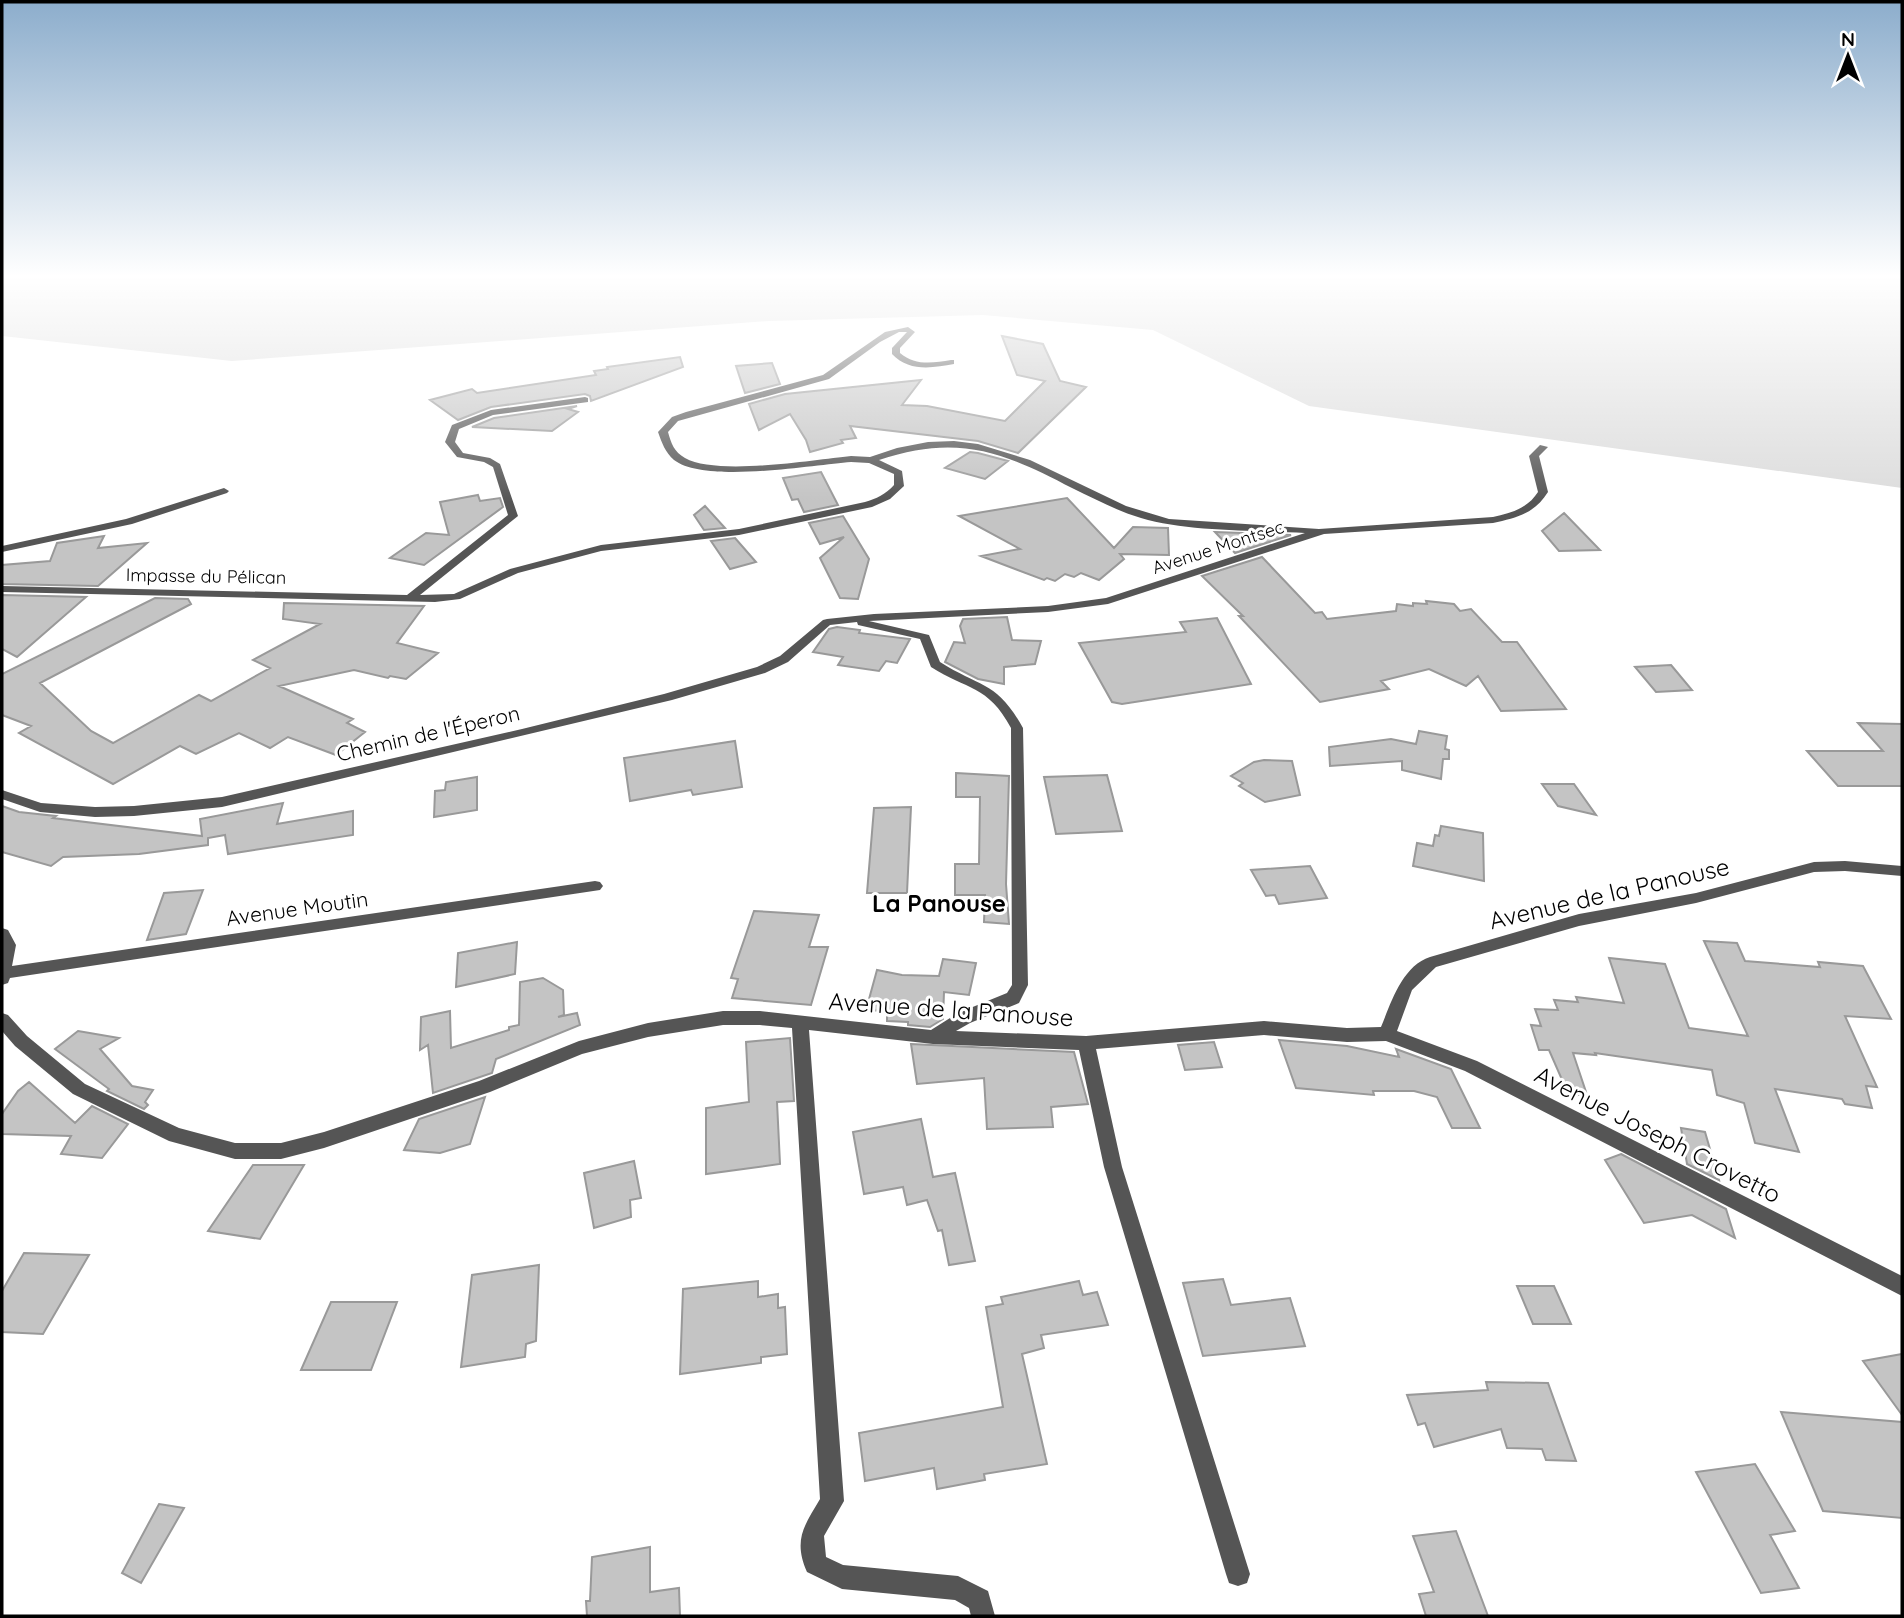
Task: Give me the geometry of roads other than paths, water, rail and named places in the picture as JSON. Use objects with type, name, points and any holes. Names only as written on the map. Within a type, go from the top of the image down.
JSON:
[{"type":"street","points":[[866,351],[826,377],[675,419],[663,432],[664,440],[674,455],[685,463],[702,468],[733,469],[851,459],[871,460],[899,449],[933,443],[971,445],[1026,460],[1125,512],[1147,518],[1168,522],[1323,531]]},
{"type":"street","points":[[896,351],[900,359],[922,365],[951,362]]},
{"type":"street","points":[[410,598],[513,516],[497,466],[487,460],[460,455],[450,442],[455,427],[491,413],[585,400]]},
{"type":"street","name":"Avenue Montsec","points":[[845,620],[1048,610],[1108,601],[1323,531],[1493,520],[1520,514],[1536,505],[1543,492],[1534,456],[1543,447]]},
{"type":"street","name":"Impasse du Pélican","points":[[2,589],[456,597],[514,570],[601,548],[739,532],[863,506],[894,492],[901,478],[898,473],[871,460]]},
{"type":"street","points":[[2,549],[128,522],[224,491]]},
{"type":"street","points":[[845,620],[925,637],[935,664],[984,686],[998,698],[1017,728],[1020,985],[1013,998],[964,1018],[933,1037]]},
{"type":"street","name":"Chemin de l'Éperon","points":[[2,793],[40,807],[95,811],[134,811],[222,802],[548,727],[761,670],[784,659],[819,626],[845,620]]},
{"type":"street","name":"Avenue de la Panouse","points":[[2,1020],[21,1041],[79,1089],[175,1135],[235,1151],[281,1151],[324,1140],[484,1087],[579,1048],[648,1030],[723,1018],[760,1018],[933,1037],[1086,1043],[1264,1028],[1347,1035],[1387,1034],[1405,987],[1430,962],[1579,920],[1696,898],[1814,867],[1845,866],[1902,871]]},
{"type":"street","name":"Avenue Moutin","points":[[3,976],[595,886]]},
{"type":"street","points":[[2,934],[8,945],[3,976]]},
{"type":"street","points":[[800,1023],[831,1501],[812,1534],[815,1564],[842,1577],[958,1588],[979,1601],[983,1616]]},
{"type":"street","name":"Avenue Joseph Crovetto","points":[[1387,1034],[1471,1066],[1902,1286]]},
{"type":"street","points":[[1086,1043],[1113,1167],[1238,1574]]},
{"type":"district","name":"La Panouse","points":[[939,903]]}]
